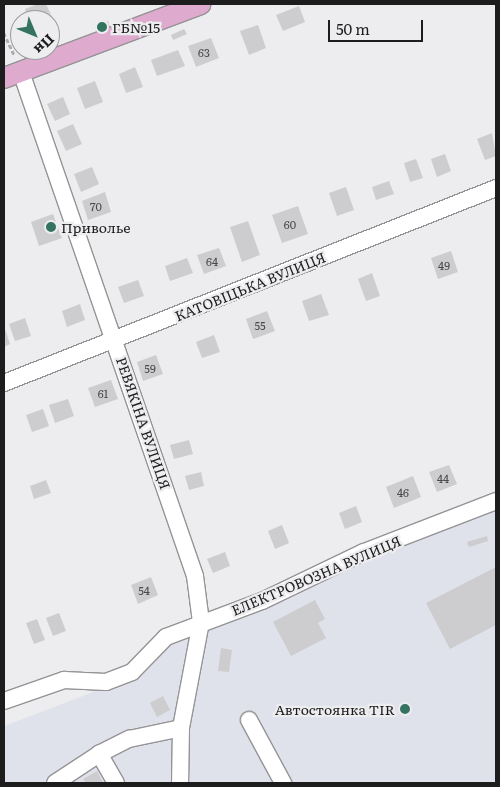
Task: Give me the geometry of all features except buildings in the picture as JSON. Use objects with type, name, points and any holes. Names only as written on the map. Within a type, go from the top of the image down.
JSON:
[{"type":"main road","points":[[13,75],[201,4]]},
{"type":"street","name":"РЕВЯКІНА ВУЛИЦЯ","points":[[13,75],[116,340],[195,576],[201,622],[182,728],[180,783]]},
{"type":"street","name":"КАТОВІЦЬКА ВУЛИЦЯ","points":[[4,383],[496,188]]},
{"type":"street","name":"ЕЛЕКТРОВОЗНА ВУЛИЦЯ","points":[[4,701],[64,680],[106,682],[132,672],[166,637],[201,622],[262,601],[364,552],[496,501]]},
{"type":"street","points":[[249,720],[283,783]]},
{"type":"street","points":[[55,783],[99,754],[129,739],[182,728]]},
{"type":"street","points":[[99,754],[116,783]]},
{"type":"path","points":[[4,33],[13,75]]},
{"type":"shaded area","points":[[496,501],[496,783],[4,783],[4,726],[96,691],[166,637]]},
{"type":"place","name":"ГБ№15","points":[[102,27]]},
{"type":"place","name":"Приволье","points":[[51,227]]},
{"type":"place","name":"Автостоянка TIR","points":[[405,709]]}]
